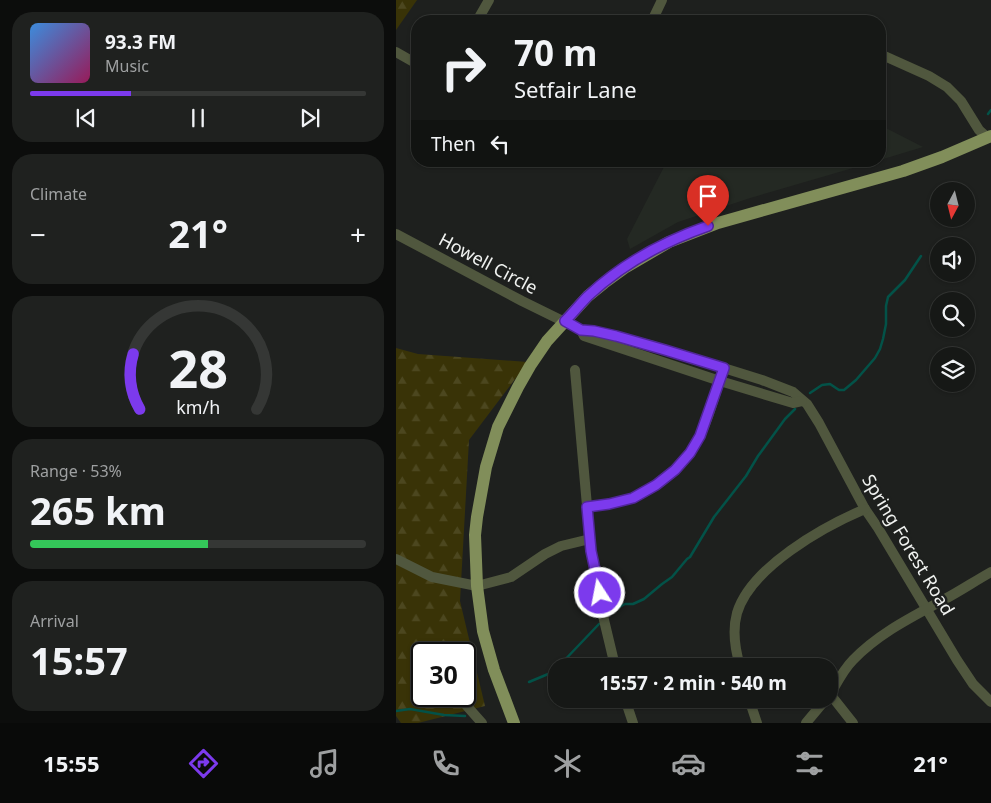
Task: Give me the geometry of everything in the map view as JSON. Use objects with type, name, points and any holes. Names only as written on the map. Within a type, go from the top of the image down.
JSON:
[{"type":"main road","points":[[514,723],[487,648],[483,631],[477,586],[475,535],[486,467],[494,437],[508,406],[530,366],[547,341],[588,296],[604,282],[669,242],[718,223],[903,170],[942,157],[989,137]]},
{"type":"street","points":[[480,15],[489,0]]},
{"type":"street","points":[[655,15],[662,0]]},
{"type":"street","points":[[396,52],[411,61]]},
{"type":"street","points":[[886,57],[929,76],[947,87],[961,101],[979,130],[989,137]]},
{"type":"street","name":"Howell Circle","points":[[396,234],[522,301],[565,321]]},
{"type":"street","name":"Spring Forest Road","points":[[565,321],[581,330],[616,336],[782,387],[793,392],[807,404],[865,509],[957,660],[973,684],[991,702]]},
{"type":"street","name":"Spring Forest Road","points":[[581,330],[584,336],[720,381],[793,403],[802,401]]},
{"type":"street","points":[[587,507],[633,498],[656,485],[675,470],[690,453],[700,436],[724,368]]},
{"type":"street","points":[[574,370],[591,551],[604,620],[614,658]]},
{"type":"street","points":[[738,658],[734,639],[734,628],[739,609],[750,588],[765,572],[800,544],[850,515],[865,509]]},
{"type":"street","points":[[396,559],[432,578],[477,586],[511,577],[560,546],[590,539]]},
{"type":"street","points":[[838,682],[846,668],[867,646],[888,631],[991,572]]},
{"type":"street","points":[[838,705],[853,723]]},
{"type":"street","points":[[468,707],[482,723]]},
{"type":"street","points":[[628,708],[633,723]]},
{"type":"street","points":[[752,708],[756,723]]},
{"type":"street","points":[[806,723],[818,708]]},
{"type":"shaded area","points":[[886,128],[923,147],[886,158]]},
{"type":"shaded area","points":[[664,167],[856,167],[747,199],[678,222],[630,249],[627,239]]},
{"type":"green space","points":[[396,0],[417,0],[396,30]]},
{"type":"green space","points":[[396,348],[418,354],[528,362],[469,440],[460,601],[470,642],[411,642],[411,707],[476,707],[476,668],[485,706],[418,723],[401,723],[396,716]]},
{"type":"waterway","points":[[988,114],[991,110]]},
{"type":"waterway","points":[[810,393],[822,385],[830,384],[839,390],[844,390],[856,380],[875,358],[883,339],[888,297],[905,280],[921,256]]},
{"type":"waterway","points":[[612,611],[625,604],[633,604],[644,599],[672,577],[690,557],[714,517],[746,476],[785,419],[795,409]]},
{"type":"waterway","points":[[567,658],[599,624]]},
{"type":"waterway","points":[[529,682],[548,674]]},
{"type":"waterway","points":[[396,711],[410,709],[444,715],[465,716]]},
{"type":"route","points":[[600,593],[591,551],[587,507],[633,498],[665,479],[685,460],[700,436],[724,368],[616,336],[581,330],[565,321],[588,296],[626,267],[669,242],[708,226]]}]
